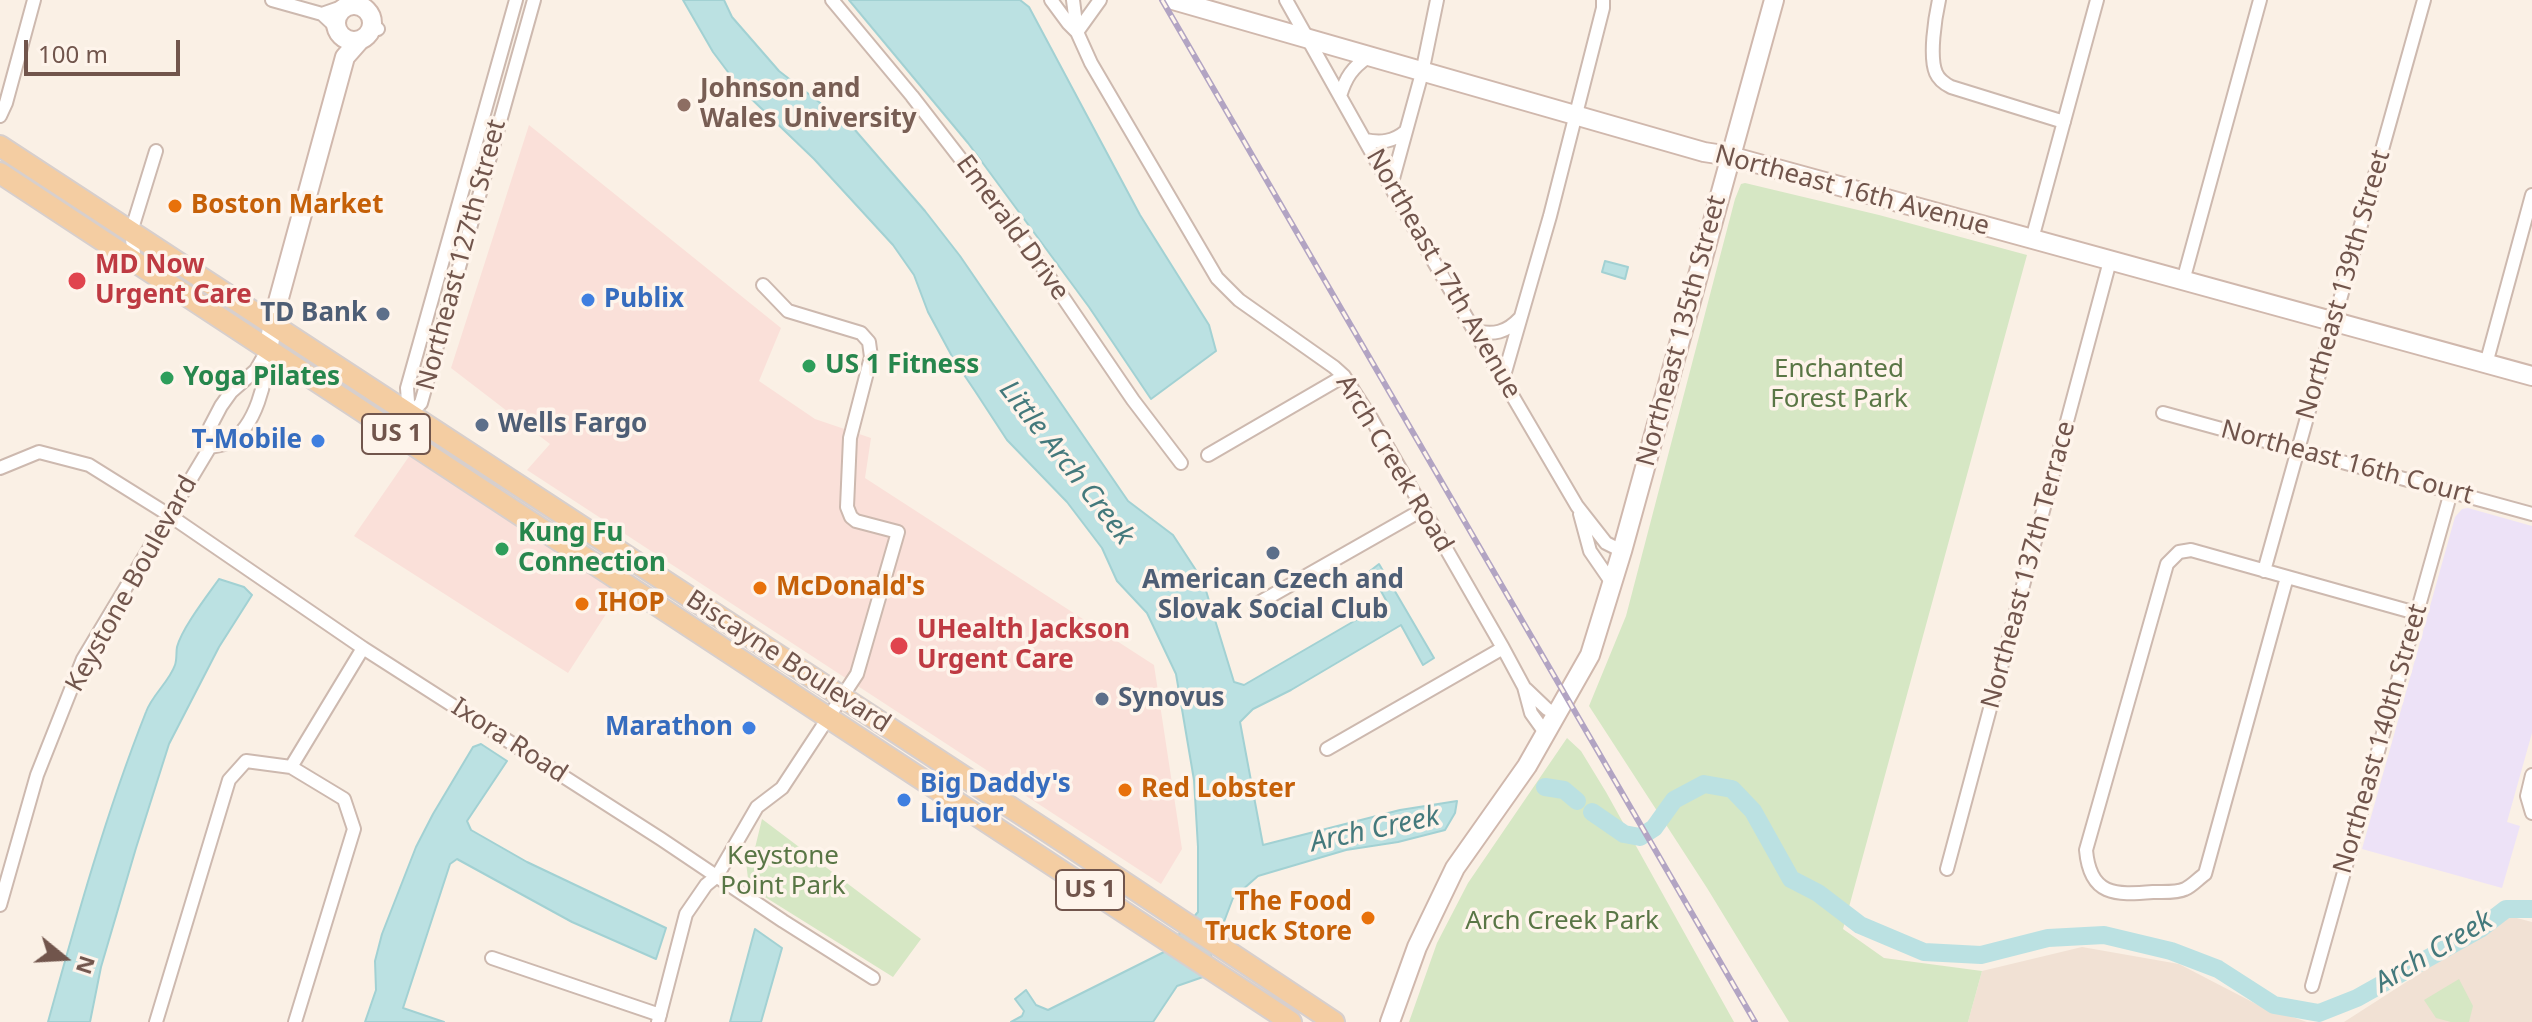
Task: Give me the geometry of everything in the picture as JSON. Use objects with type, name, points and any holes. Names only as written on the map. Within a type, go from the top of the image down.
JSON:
[{"type":"main road","name":"Biscayne Boulevard","points":[[0,146],[1334,1022]]},
{"type":"main road","name":"Biscayne Boulevard","points":[[0,173],[1291,1022]]},
{"type":"main road","points":[[357,407],[382,416],[395,418],[409,415]]},
{"type":"main road","points":[[409,443],[416,437],[458,445]]},
{"type":"street","points":[[0,116],[34,0]]},
{"type":"street","points":[[272,0],[322,14],[349,40],[370,32]]},
{"type":"street","name":"Northeast 127th Street","points":[[409,415],[407,389],[494,62],[516,0]]},
{"type":"street","name":"Northeast 127th Street","points":[[409,415],[421,403],[534,0]]},
{"type":"street","name":"Emerald Drive","points":[[832,0],[912,96],[1028,246],[1133,400],[1181,463]]},
{"type":"street","name":"Arch Creek Road","points":[[1073,0],[1077,32],[1091,63],[1217,278],[1239,300],[1344,376],[1503,648],[1524,687],[1531,713],[1546,734]]},
{"type":"street","points":[[1077,32],[1100,0]]},
{"type":"street","name":"Northeast 16th Avenue","points":[[1173,0],[1704,152],[1730,156],[2532,376]]},
{"type":"street","name":"Northeast 17th Avenue","points":[[1286,0],[1578,507],[1606,543],[1622,551]]},
{"type":"street","points":[[1391,186],[1422,73],[1437,0]]},
{"type":"street","points":[[1503,379],[1523,316],[1603,0]]},
{"type":"street","name":"Northeast 135th Street","points":[[1527,766],[1534,764],[1555,738],[1583,689],[1587,661],[1622,551],[1774,0]]},
{"type":"street","points":[[1939,0],[1933,50],[1936,73],[1951,87],[2064,122]]},
{"type":"street","points":[[2032,239],[2097,0]]},
{"type":"street","points":[[2183,281],[2260,0]]},
{"type":"street","name":"Northeast 139th Street","points":[[2264,571],[2424,0]]},
{"type":"street","name":"Arch Creek Road","points":[[1054,2],[1077,32]]},
{"type":"street","points":[[268,349],[345,57],[370,32],[370,13],[356,4],[322,14]]},
{"type":"street","points":[[345,57],[337,15],[356,4]]},
{"type":"street","points":[[1340,96],[1354,66],[1368,57]]},
{"type":"street","points":[[494,62],[511,76]]},
{"type":"street","points":[[1365,140],[1386,141],[1398,138],[1406,131]]},
{"type":"street","points":[[135,261],[131,232],[156,151]]},
{"type":"street","points":[[2486,364],[2532,195]]},
{"type":"street","name":"Northeast 137th Terrace","points":[[1947,869],[2110,261]]},
{"type":"street","points":[[492,958],[659,1018],[686,914],[706,885],[717,876],[757,807],[782,788],[857,674],[898,532],[856,521],[847,507],[850,438],[871,357],[869,342],[861,333],[788,311],[763,285]]},
{"type":"street","points":[[1474,331],[1504,332],[1523,316]]},
{"type":"street","name":"Keystone Boulevard","points":[[0,905],[37,775],[83,659],[210,447],[210,427],[221,406],[231,392],[256,370],[268,349]]},
{"type":"street","name":"Keystone Boulevard","points":[[210,447],[230,442],[247,424],[260,398],[267,374],[268,349]]},
{"type":"street","points":[[1208,455],[1344,376]]},
{"type":"street","name":"Northeast 16th Court","points":[[2163,413],[2532,514]]},
{"type":"street","name":"Ixora Road","points":[[0,468],[39,452],[89,465],[169,515],[363,648],[873,978]]},
{"type":"street","name":"Northeast 140th Street","points":[[2312,986],[2451,492]]},
{"type":"street","name":"Northeast 17th Avenue","points":[[1578,507],[1590,551],[1612,583]]},
{"type":"street","points":[[1255,605],[1422,510]]},
{"type":"street","points":[[2287,577],[2205,874],[2183,890],[2122,894],[2106,890],[2095,882],[2086,850],[2167,564],[2179,552],[2191,550],[2416,613]]},
{"type":"street","points":[[291,767],[363,648]]},
{"type":"street","points":[[1327,749],[1503,648]]},
{"type":"street","name":"Northeast 135th Street","points":[[1390,1022],[1417,947],[1455,868],[1527,766],[1587,661]]},
{"type":"street","name":"Arch Creek Road","points":[[1524,687],[1547,709],[1557,714]]},
{"type":"street","points":[[156,1022],[229,780],[246,761],[291,767],[344,799],[354,829],[295,1022]]},
{"type":"street","points":[[2531,812],[2527,796],[2532,775]]},
{"type":"shaded area","points":[[529,125],[781,328],[759,381],[815,419],[871,438],[865,478],[1154,665],[1182,849],[1161,884],[527,470],[550,444],[451,368]]},
{"type":"shaded area","points":[[410,455],[619,594],[568,673],[354,536]]},
{"type":"shaded area","points":[[2462,509],[2532,526],[2532,733],[2507,822],[2520,826],[2502,888],[2362,849],[2455,517]]},
{"type":"shaded area","points":[[2509,916],[2532,922],[2532,1022],[2344,1022]]},
{"type":"shaded area","points":[[2082,947],[2179,964],[2260,1006],[2307,1022],[1968,1022],[1982,971]]},
{"type":"green space","name":"Enchanted Forest Park","points":[[1741,184],[2027,255],[1843,929],[1884,958],[1982,971],[1968,1022],[1789,1022],[1589,706],[1626,616],[1735,199]]},
{"type":"green space","name":"Arch Creek Park","points":[[1567,738],[1581,751],[1606,792],[1734,1022],[1409,1022],[1437,943],[1468,883]]},
{"type":"green space","name":"Keystone Point Park","points":[[762,819],[921,939],[893,977],[749,887],[746,862],[755,848]]},
{"type":"green space","points":[[2459,979],[2473,1006],[2469,1022],[2436,1018],[2424,1000]]},
{"type":"water","name":"Little Arch Creek","points":[[683,0],[724,0],[732,17],[779,71],[855,130],[925,211],[960,256],[1128,501],[1173,535],[1203,581],[1234,682],[1244,685],[1387,602],[1370,571],[1379,564],[1434,658],[1423,665],[1401,625],[1253,709],[1240,722],[1263,845],[1400,810],[1457,801],[1455,813],[1445,830],[1398,842],[1346,850],[1258,876],[1233,898],[1203,977],[1177,986],[1153,1022],[1011,1022],[1022,1016],[1024,1011],[1015,999],[1026,990],[1036,1005],[1048,1010],[1164,952],[1198,912],[1194,780],[1176,674],[1147,613],[1117,581],[1102,548],[1067,502],[1007,440],[954,360],[928,312],[914,275],[893,245],[814,159],[740,88],[713,52]]},
{"type":"water","points":[[849,0],[1020,0],[1029,7],[1140,215],[1209,325],[1216,351],[1151,399],[1089,307],[968,143]]},
{"type":"water","points":[[1605,261],[1628,267],[1625,279],[1602,272]]},
{"type":"water","points":[[219,579],[244,587],[252,595],[219,647],[169,744],[101,967],[90,1022],[48,1022],[81,904],[131,750],[152,700],[176,663],[177,647],[184,631]]},
{"type":"water","points":[[481,744],[507,761],[467,821],[471,830],[527,862],[666,928],[656,959],[572,922],[457,859],[450,864],[403,1008],[444,1022],[365,1022],[376,990],[375,961],[382,934],[416,847],[473,747]]},
{"type":"water","points":[[755,929],[782,948],[761,1022],[730,1022]]},
{"type":"waterway","name":"Arch Creek","points":[[1592,812],[1624,834],[1640,837],[1654,828],[1674,800],[1704,784],[1732,789],[1753,811],[1791,879],[1818,893],[1860,925],[1924,952],[1981,955],[2048,938],[2104,935],[2171,951],[2218,969],[2274,1005],[2319,1013],[2357,998],[2480,929],[2506,909],[2532,909]]},
{"type":"waterway","name":"Arch Creek","points":[[1545,787],[1564,790],[1577,801]]},
{"type":"railway","points":[[1162,0],[1755,1022]]},
{"type":"place","name":"Johnson and Wales University","points":[[684,105]]},
{"type":"place","name":"Boston Market","points":[[175,206]]},
{"type":"place","name":"MD Now Urgent Care","points":[[77,281]]},
{"type":"place","name":"Publix","points":[[588,300]]},
{"type":"place","name":"TD Bank","points":[[383,314]]},
{"type":"place","name":"US 1 Fitness","points":[[809,366]]},
{"type":"place","name":"Yoga Pilates","points":[[167,378]]},
{"type":"place","name":"Wells Fargo","points":[[482,425]]},
{"type":"place","name":"T-Mobile","points":[[318,441]]},
{"type":"place","name":"Kung Fu Connection","points":[[502,549]]},
{"type":"place","name":"American Czech and Slovak Social Club","points":[[1273,553]]},
{"type":"place","name":"McDonald's","points":[[760,588]]},
{"type":"place","name":"IHOP","points":[[582,604]]},
{"type":"place","name":"UHealth Jackson Urgent Care","points":[[899,646]]},
{"type":"place","name":"Synovus","points":[[1102,699]]},
{"type":"place","name":"Marathon","points":[[749,728]]},
{"type":"place","name":"Red Lobster","points":[[1125,790]]},
{"type":"place","name":"Big Daddy's Liquor","points":[[904,800]]},
{"type":"place","name":"The Food Truck Store","points":[[1368,918]]}]
